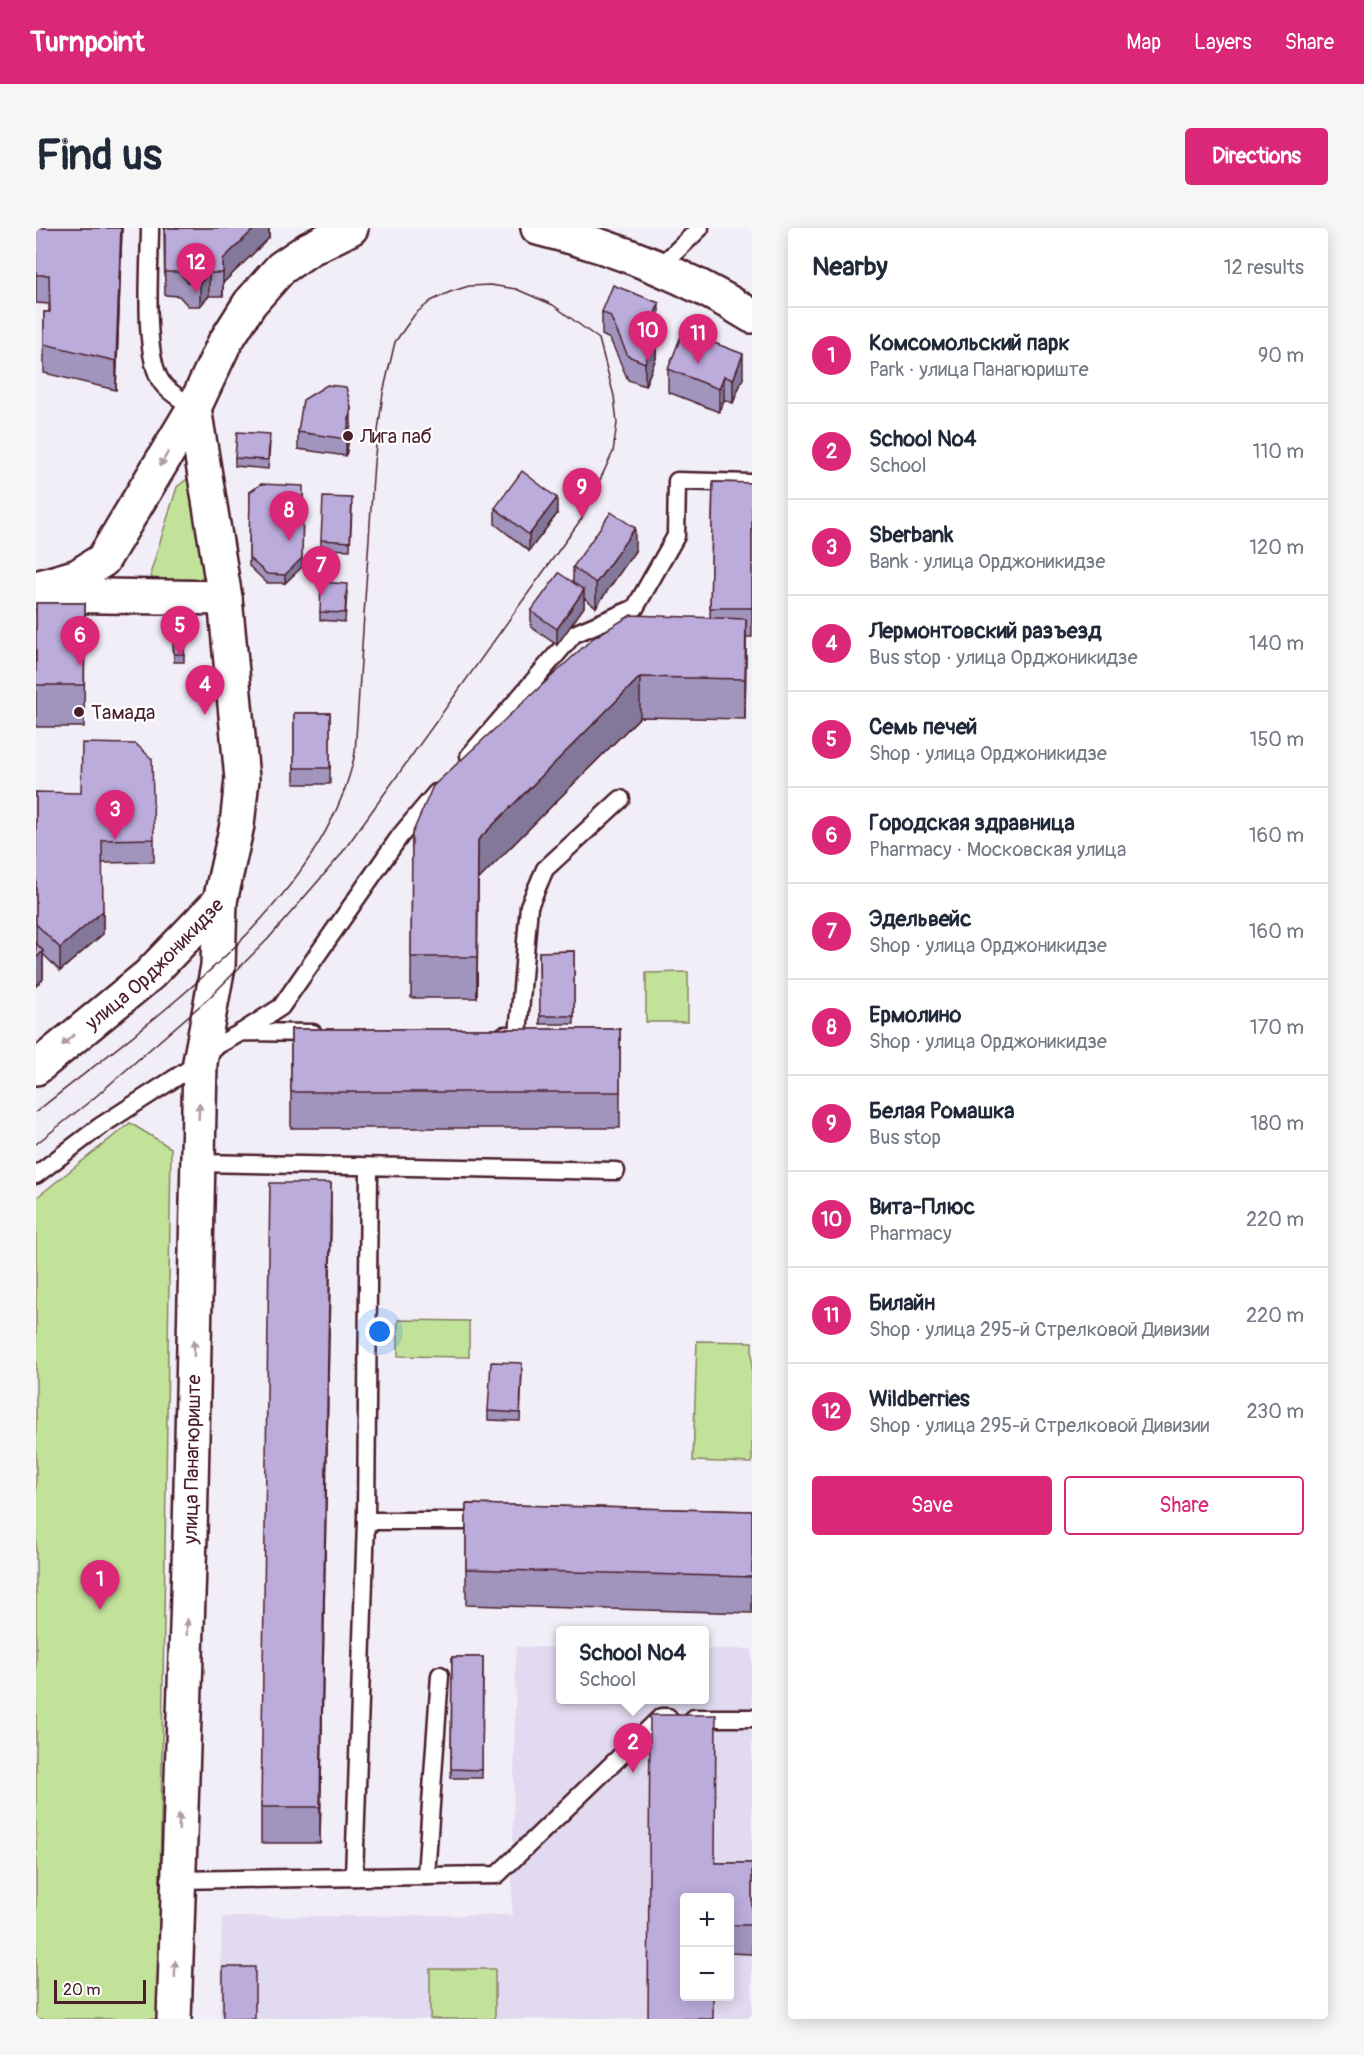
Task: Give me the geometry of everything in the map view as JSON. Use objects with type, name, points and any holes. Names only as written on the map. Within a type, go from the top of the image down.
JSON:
[{"type":"street","points":[[36,588],[78,576],[103,560],[194,408],[224,345],[250,303],[281,268],[309,249],[351,228]]},
{"type":"street","points":[[538,228],[591,241],[660,267],[708,289],[752,316]]},
{"type":"street","name":"улица Орджоникидзе","points":[[36,1068],[148,975],[220,901],[237,825],[242,779],[225,598],[194,408]]},
{"type":"street","points":[[36,595],[225,598]]},
{"type":"street","name":"улица Панагюриште","points":[[174,2019],[190,1535],[200,1062],[218,966],[220,901]]},
{"type":"lane","points":[[150,228],[150,340],[153,367],[162,384],[194,408]]},
{"type":"lane","points":[[660,267],[700,228]]},
{"type":"lane","points":[[460,765],[574,634],[635,608],[676,536],[677,481],[752,483]]},
{"type":"lane","points":[[36,1175],[99,1127],[200,1062],[218,1045],[281,1007],[400,836],[446,783]]},
{"type":"lane","points":[[483,1035],[518,1035],[530,906],[545,869],[621,799]]},
{"type":"lane","points":[[242,1032],[334,1033]]},
{"type":"lane","points":[[197,1163],[616,1171]]},
{"type":"lane","points":[[354,1877],[366,1521],[369,1168]]},
{"type":"lane","points":[[366,1521],[502,1521]]},
{"type":"lane","points":[[426,1876],[440,1675]]},
{"type":"lane","points":[[177,1880],[497,1875],[661,1717],[752,1718]]},
{"type":"shaded area","points":[[516,1647],[556,1647],[556,1704],[709,1704],[709,1649],[752,1649],[752,2019],[220,2019],[222,1917],[512,1915]]},
{"type":"green space","points":[[187,479],[191,480],[204,581],[201,585],[152,581],[151,571],[177,487]]},
{"type":"green space","points":[[688,972],[688,1022],[646,1022],[646,973]]},
{"type":"green space","points":[[130,1123],[171,1148],[158,2019],[36,2019],[36,1198]]},
{"type":"green space","points":[[398,1320],[469,1321],[469,1357],[398,1356]]},
{"type":"green space","points":[[697,1341],[752,1342],[752,1463],[693,1461]]},
{"type":"green space","points":[[430,1969],[495,1969],[495,2019],[430,2019]]},
{"type":"building","points":[[36,228],[121,228],[116,361],[44,344],[44,312],[50,312],[49,275],[36,275]]},
{"type":"building","points":[[165,228],[255,228],[223,259],[223,273],[209,273],[200,283],[188,283],[179,272],[165,272]]},
{"type":"building","points":[[613,285],[659,303],[648,331],[656,334],[645,363],[628,356],[610,316],[602,312]]},
{"type":"building","points":[[683,331],[743,354],[733,380],[724,376],[719,389],[668,369]]},
{"type":"building","points":[[327,385],[346,387],[351,407],[346,439],[298,432],[303,400]]},
{"type":"building","points":[[237,432],[270,434],[268,460],[235,458]]},
{"type":"building","points":[[522,471],[557,498],[529,535],[495,508]]},
{"type":"building","points":[[713,482],[752,483],[752,608],[710,608]]},
{"type":"building","points":[[261,484],[303,486],[302,558],[285,575],[267,574],[249,558],[250,492]]},
{"type":"building","points":[[323,497],[352,498],[350,542],[321,540]]},
{"type":"building","points":[[611,512],[635,528],[596,583],[573,567]]},
{"type":"building","points":[[559,573],[584,590],[557,629],[531,611]]},
{"type":"building","points":[[321,582],[347,584],[345,613],[320,612]]},
{"type":"building","points":[[36,603],[85,603],[84,685],[36,685]]},
{"type":"building","points":[[631,615],[746,619],[745,679],[640,677],[478,840],[477,957],[411,957],[412,834],[433,786],[593,638]]},
{"type":"building","points":[[173,641],[184,641],[184,654],[174,654]]},
{"type":"building","points":[[294,713],[330,713],[330,768],[294,768]]},
{"type":"building","points":[[82,743],[136,744],[152,759],[154,839],[102,840],[103,911],[60,948],[36,924],[36,792],[81,793]]},
{"type":"building","points":[[36,943],[43,951],[36,958]]},
{"type":"building","points":[[574,951],[574,1016],[540,1016],[539,952]]},
{"type":"building","points":[[291,1029],[620,1029],[620,1092],[291,1092]]},
{"type":"building","points":[[270,1183],[331,1183],[320,1807],[261,1807]]},
{"type":"building","points":[[491,1362],[522,1363],[520,1413],[488,1411]]},
{"type":"building","points":[[466,1504],[752,1511],[752,1577],[466,1569]]},
{"type":"building","points":[[452,1657],[483,1657],[482,1770],[451,1769]]},
{"type":"building","points":[[650,1715],[716,1715],[715,1863],[752,1863],[752,1925],[734,1925],[734,1893],[680,1893],[680,2001],[713,2001],[713,2019],[648,2019]]},
{"type":"building","points":[[223,1967],[255,1967],[255,2019],[223,2019]]},
{"type":"tram line","points":[[36,1112],[179,998],[227,955],[271,909],[308,860],[337,808],[355,753],[374,462],[383,393],[395,342],[415,314],[431,301],[469,286],[490,285],[516,289],[553,305],[599,339],[614,396],[617,423],[613,452],[582,518],[339,857],[268,939],[210,997],[94,1098],[36,1144]]},
{"type":"place","name":"Wildberries","points":[[196,293]]},
{"type":"place","name":"Вита-Плюс","points":[[648,361]]},
{"type":"place","name":"Билайн","points":[[698,364]]},
{"type":"place","name":"Лига паб","points":[[348,436]]},
{"type":"place","name":"Белая Ромашка","points":[[582,518]]},
{"type":"place","name":"Ермолино","points":[[289,541]]},
{"type":"place","name":"Эдельвейс","points":[[321,596]]},
{"type":"place","name":"Семь печей","points":[[180,656]]},
{"type":"place","name":"Городская здравница","points":[[80,666]]},
{"type":"place","name":"Тамада","points":[[79,712]]},
{"type":"place","name":"Лермонтовский разъезд","points":[[205,715]]},
{"type":"place","name":"Sberbank","points":[[115,840]]},
{"type":"place","name":"Комсомольский парк","points":[[100,1610]]},
{"type":"place","name":"School №4","points":[[633,1773]]}]
